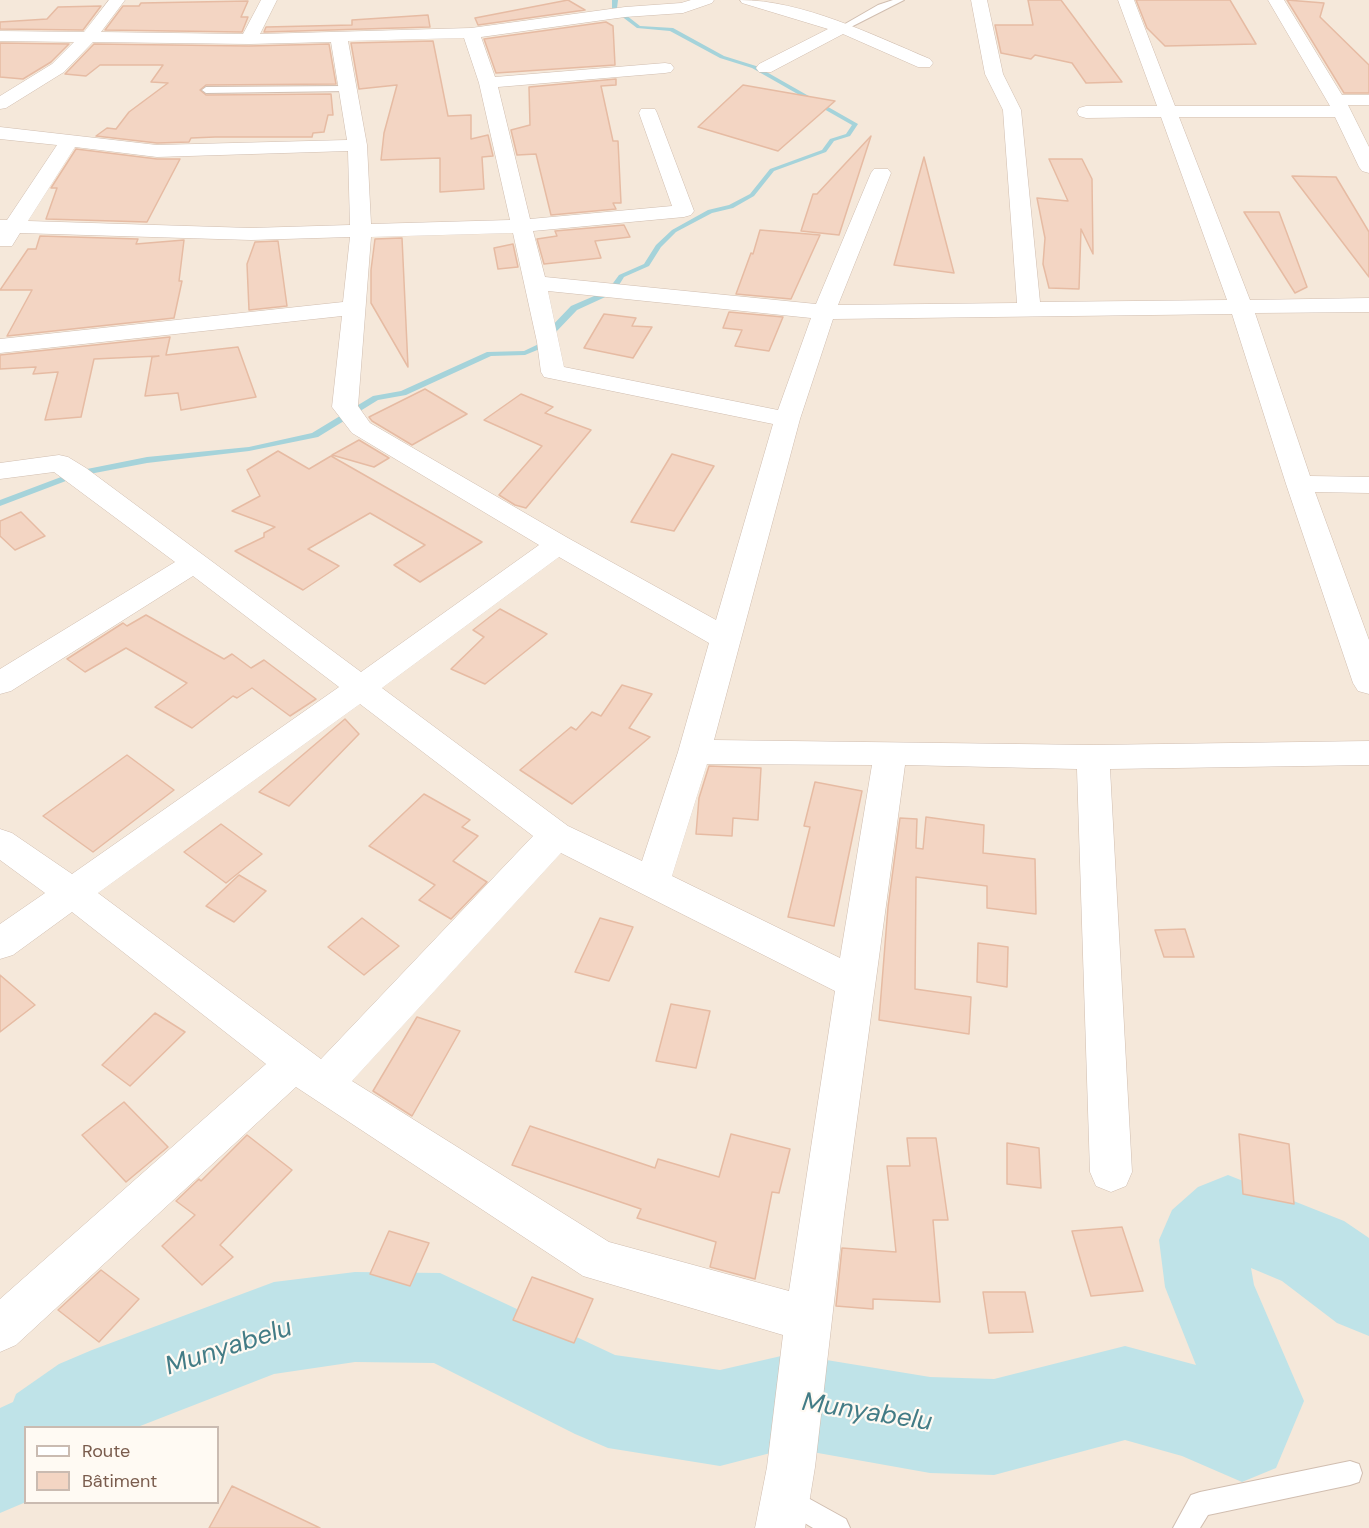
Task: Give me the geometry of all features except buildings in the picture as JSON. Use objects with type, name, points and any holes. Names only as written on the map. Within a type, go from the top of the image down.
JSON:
[{"type":"street","points":[[0,104],[58,68],[89,37],[117,0]]},
{"type":"street","points":[[249,39],[269,0]]},
{"type":"street","points":[[0,36],[249,39],[471,33],[619,13],[684,8],[706,0]]},
{"type":"street","points":[[748,0],[842,28],[924,63]]},
{"type":"street","points":[[979,0],[994,74],[1012,110],[1029,308]]},
{"type":"street","points":[[1126,0],[1241,306],[1299,484],[1369,684]]},
{"type":"street","points":[[1276,0],[1339,106],[1369,166]]},
{"type":"street","points":[[524,8],[534,25]]},
{"type":"street","points":[[765,68],[842,28]]},
{"type":"street","points":[[471,33],[488,83],[549,342],[553,372],[787,419]]},
{"type":"street","points":[[339,38],[357,145],[361,231],[349,413],[361,428],[558,544],[726,639]]},
{"type":"street","points":[[488,83],[665,68]]},
{"type":"street","points":[[1086,111],[1339,106],[1369,100]]},
{"type":"street","points":[[7,226],[251,234],[520,226],[684,211],[648,113]]},
{"type":"street","points":[[0,133],[157,151],[357,145]]},
{"type":"street","points":[[0,248],[7,226],[69,142]]},
{"type":"street","points":[[652,884],[694,752],[787,419],[824,312],[881,173]]},
{"type":"street","points":[[534,283],[824,312],[1369,305]]},
{"type":"street","points":[[0,346],[355,308]]},
{"type":"street","points":[[0,471],[59,463],[77,474],[556,835],[854,982]]},
{"type":"street","points":[[1299,484],[1369,485]]},
{"type":"street","points":[[0,944],[558,544]]},
{"type":"street","points":[[0,683],[194,563]]},
{"type":"street","points":[[694,752],[1093,757],[1369,753]]},
{"type":"street","points":[[783,1513],[854,982],[890,753]]},
{"type":"street","points":[[1093,757],[1111,1172]]},
{"type":"street","points":[[0,1329],[310,1073],[556,835]]},
{"type":"street","points":[[0,842],[71,892],[310,1073],[599,1262],[806,1335]]},
{"type":"lane","points":[[842,28],[881,7],[900,0]]},
{"type":"lane","points":[[206,90],[346,89]]},
{"type":"lane","points":[[1186,1528],[1200,1504],[1350,1473]]},
{"type":"lane","points":[[783,1513],[837,1528]]},
{"type":"shaded area","points":[[0,0],[1369,0],[1369,1528],[0,1528]]},
{"type":"waterway","points":[[0,503],[77,474],[147,460],[249,449],[315,435],[376,398],[403,393],[490,354],[525,353],[549,342],[551,332],[574,308],[611,291],[621,276],[647,265],[658,246],[674,231],[710,211],[731,207],[752,195],[772,170],[824,151],[832,140],[848,135],[855,124],[754,67],[722,57],[671,29],[639,27],[614,8],[615,0]]},
{"type":"waterway","name":"Munyabelu","points":[[53,1426],[92,1397],[274,1328],[355,1317],[440,1318],[608,1401],[720,1418],[790,1401],[930,1425],[994,1427],[1125,1393],[1193,1411],[1242,1434],[1257,1401],[1210,1287],[1203,1240],[1228,1216],[1313,1251],[1369,1292]]},
{"type":"waterway","name":"Munyabelu","points":[[0,1464],[24,1446]]}]
